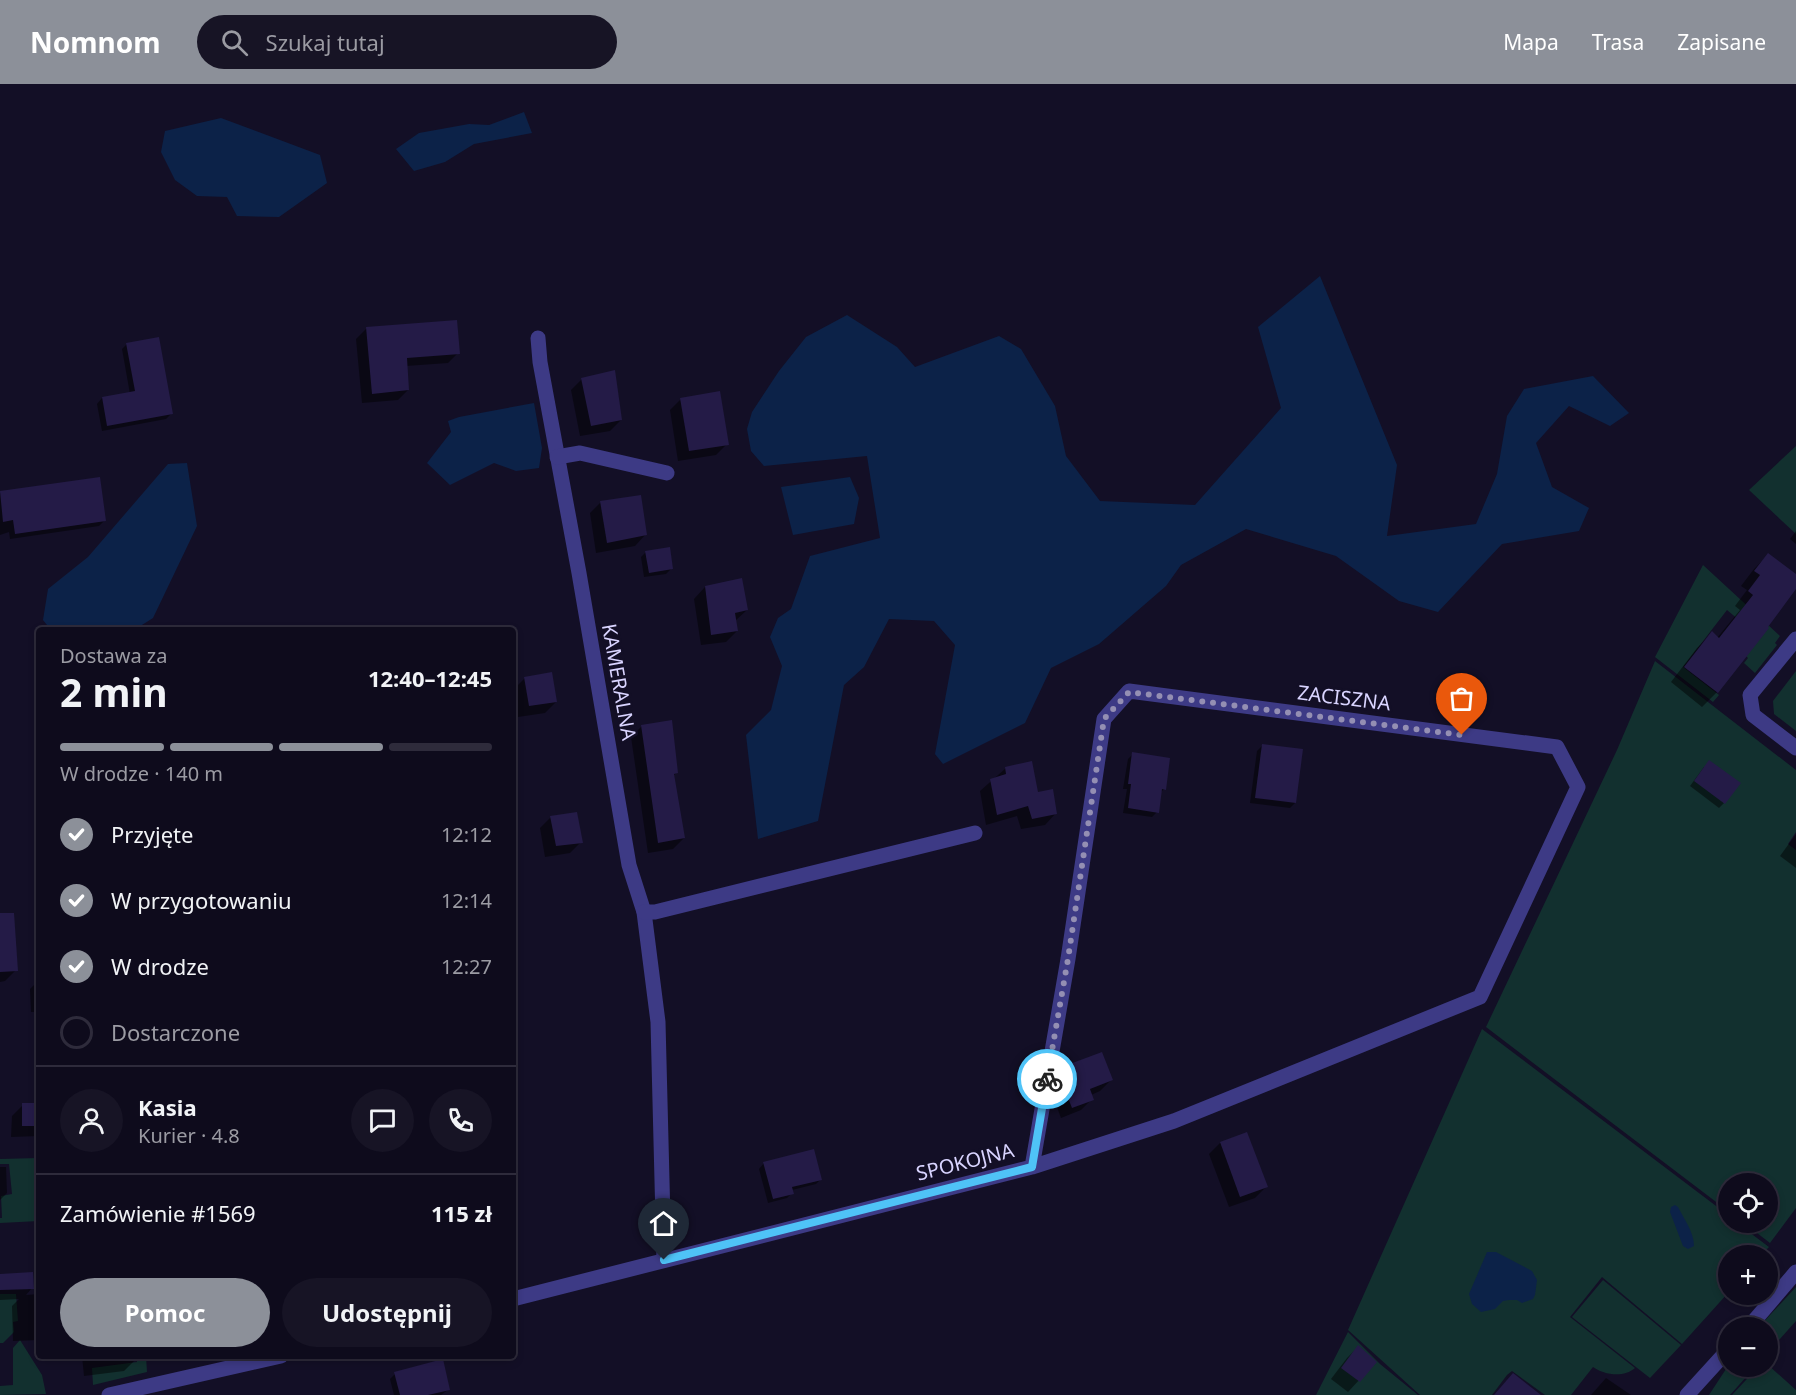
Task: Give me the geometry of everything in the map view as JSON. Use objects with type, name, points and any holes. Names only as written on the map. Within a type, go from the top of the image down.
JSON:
[{"type":"street","name":"KAMERALNA","points":[[537,338],[627,854],[644,912],[658,1022],[664,1260]]},
{"type":"street","points":[[557,457],[580,453],[668,473]]},
{"type":"street","points":[[1796,639],[1750,695],[1753,715],[1796,748]]},
{"type":"street","name":"ZACISZNA","points":[[1032,1167],[1068,959],[1104,719],[1129,692],[1557,747],[1578,787],[1480,997]]},
{"type":"street","points":[[644,912],[655,912],[975,833]]},
{"type":"street","name":"SPOKOJNA","points":[[516,1298],[1032,1167],[1174,1121],[1480,997]]},
{"type":"street","points":[[1757,1317],[1796,1272]]},
{"type":"street","points":[[109,1395],[268,1359]]},
{"type":"street","points":[[1687,1395],[1718,1361]]},
{"type":"green space","points":[[1796,446],[1796,534],[1749,490]]},
{"type":"green space","points":[[1703,565],[1780,636],[1775,643],[1777,645],[1755,673],[1744,663],[1748,658],[1744,654],[1757,635],[1727,610],[1683,667],[1719,695],[1713,702],[1655,657]]},
{"type":"green space","points":[[1655,661],[1796,770],[1796,832],[1788,844],[1796,850],[1796,1208],[1778,1232],[1778,1173],[1718,1173],[1718,1203],[1486,1027],[1617,750]]},
{"type":"green space","points":[[1796,671],[1796,731],[1774,714],[1773,701]]},
{"type":"green space","points":[[1482,1029],[1718,1207],[1718,1233],[1750,1233],[1766,1245],[1718,1245],[1718,1304],[1682,1344],[1602,1277],[1570,1317],[1635,1368],[1625,1373],[1614,1374],[1593,1367],[1571,1395],[1545,1395],[1512,1371],[1492,1395],[1420,1395],[1348,1330]]},
{"type":"green space","points":[[36,1158],[36,1221],[0,1223],[0,1218],[2,1218],[1,1196],[12,1194],[9,1164],[0,1164],[0,1159]]},
{"type":"green space","points":[[1757,1233],[1777,1233],[1770,1243]]},
{"type":"green space","points":[[1603,1280],[1681,1345],[1650,1378],[1572,1317]]},
{"type":"green space","points":[[1796,1287],[1796,1321],[1779,1340],[1778,1317],[1768,1317]]},
{"type":"green space","points":[[0,1294],[16,1294],[18,1321],[13,1322],[14,1332],[3,1343],[0,1343]]},
{"type":"green space","points":[[1348,1332],[1380,1364],[1418,1395],[1316,1395]]},
{"type":"green space","points":[[20,1340],[42,1375],[46,1394],[0,1395],[0,1386],[13,1385],[13,1348]]},
{"type":"green space","points":[[137,1359],[146,1359],[147,1372],[93,1385],[92,1368],[137,1362]]},
{"type":"green space","points":[[1778,1374],[1796,1390],[1796,1395],[1732,1395],[1749,1377],[1778,1377]]},
{"type":"green space","points":[[1721,1377],[1746,1377],[1730,1395],[1709,1395]]},
{"type":"water","points":[[524,112],[532,133],[474,144],[445,162],[414,171],[396,149],[419,133],[469,124],[489,125]]},
{"type":"water","points":[[221,118],[320,155],[327,183],[279,217],[237,216],[227,197],[197,196],[175,180],[161,152],[165,131]]},
{"type":"water","points":[[1320,276],[1397,465],[1387,536],[1476,524],[1497,474],[1507,416],[1524,389],[1593,376],[1629,413],[1610,426],[1569,406],[1536,443],[1552,487],[1589,508],[1579,531],[1502,544],[1438,612],[1399,601],[1336,556],[1246,529],[1181,565],[1166,586],[1099,644],[1051,668],[1025,723],[943,764],[935,754],[955,645],[934,621],[889,619],[864,667],[844,685],[818,821],[758,839],[746,735],[771,710],[782,666],[770,637],[778,618],[791,609],[810,556],[880,538],[867,456],[764,466],[751,451],[747,429],[752,412],[779,371],[806,337],[847,315],[897,347],[915,367],[999,336],[1021,349],[1055,406],[1066,456],[1100,501],[1195,505],[1281,408],[1258,327]]},
{"type":"water","points":[[534,403],[542,448],[539,468],[516,471],[494,463],[450,485],[427,463],[451,432],[448,421]]},
{"type":"water","points":[[187,463],[197,526],[153,618],[139,627],[49,627],[43,620],[48,589],[88,557],[168,464]]},
{"type":"water","points":[[850,477],[859,498],[854,524],[793,535],[781,487]]},
{"type":"water","points":[[1675,1205],[1692,1236],[1694,1246],[1688,1249],[1683,1246],[1670,1212],[1671,1207]]},
{"type":"water","points":[[1487,1252],[1496,1252],[1532,1271],[1537,1280],[1533,1299],[1522,1303],[1517,1300],[1503,1301],[1495,1309],[1481,1312],[1472,1304],[1469,1294]]},
{"type":"building","points":[[457,320],[460,354],[407,358],[409,390],[372,394],[366,327]]},
{"type":"building","points":[[159,337],[173,414],[107,426],[102,397],[135,391],[126,343]]},
{"type":"building","points":[[615,370],[622,420],[591,426],[581,378]]},
{"type":"building","points":[[720,391],[729,445],[689,451],[680,398]]},
{"type":"building","points":[[100,477],[106,521],[15,534],[13,520],[3,522],[0,491]]},
{"type":"building","points":[[641,495],[647,535],[607,543],[600,501]]},
{"type":"building","points":[[670,547],[673,569],[649,573],[645,551]]},
{"type":"building","points":[[1768,553],[1796,574],[1796,589],[1769,628],[1718,693],[1684,667],[1712,631],[1719,638],[1753,595],[1748,591],[1760,575],[1754,571]]},
{"type":"building","points":[[742,578],[748,610],[735,613],[738,631],[711,635],[705,586]]},
{"type":"building","points":[[552,672],[557,702],[529,706],[524,677]]},
{"type":"building","points":[[672,720],[678,773],[674,774],[685,838],[658,843],[641,725]]},
{"type":"building","points":[[1262,744],[1303,749],[1296,803],[1255,798]]},
{"type":"building","points":[[1132,752],[1170,758],[1166,790],[1162,789],[1159,813],[1128,808]]},
{"type":"building","points":[[1709,760],[1741,783],[1725,804],[1694,781]]},
{"type":"building","points":[[1032,761],[1038,792],[1053,789],[1057,814],[1032,819],[1028,806],[997,815],[990,779],[1006,774],[1005,767]]},
{"type":"building","points":[[577,812],[583,843],[556,846],[550,816]]},
{"type":"building","points":[[0,913],[14,913],[18,971],[0,972]]},
{"type":"building","points":[[1102,1052],[1113,1080],[1090,1089],[1094,1100],[1072,1108],[1058,1072],[1059,1068]]},
{"type":"building","points":[[22,1103],[36,1103],[36,1126],[22,1126]]},
{"type":"building","points":[[1247,1132],[1268,1187],[1240,1197],[1220,1142]]},
{"type":"building","points":[[814,1149],[822,1180],[792,1187],[794,1194],[773,1199],[763,1162]]},
{"type":"building","points":[[33,1272],[34,1289],[0,1290],[0,1274]]},
{"type":"building","points":[[1358,1345],[1377,1362],[1360,1382],[1341,1368]]},
{"type":"building","points":[[443,1359],[450,1390],[428,1395],[400,1395],[394,1372]]},
{"type":"building","points":[[1513,1373],[1541,1395],[1494,1395]]},
{"type":"way so far","points":[[1047,1079],[1068,959],[1104,719],[1129,692],[1462,735]]},
{"type":"route","points":[[664,1260],[1032,1167],[1047,1079]]}]
